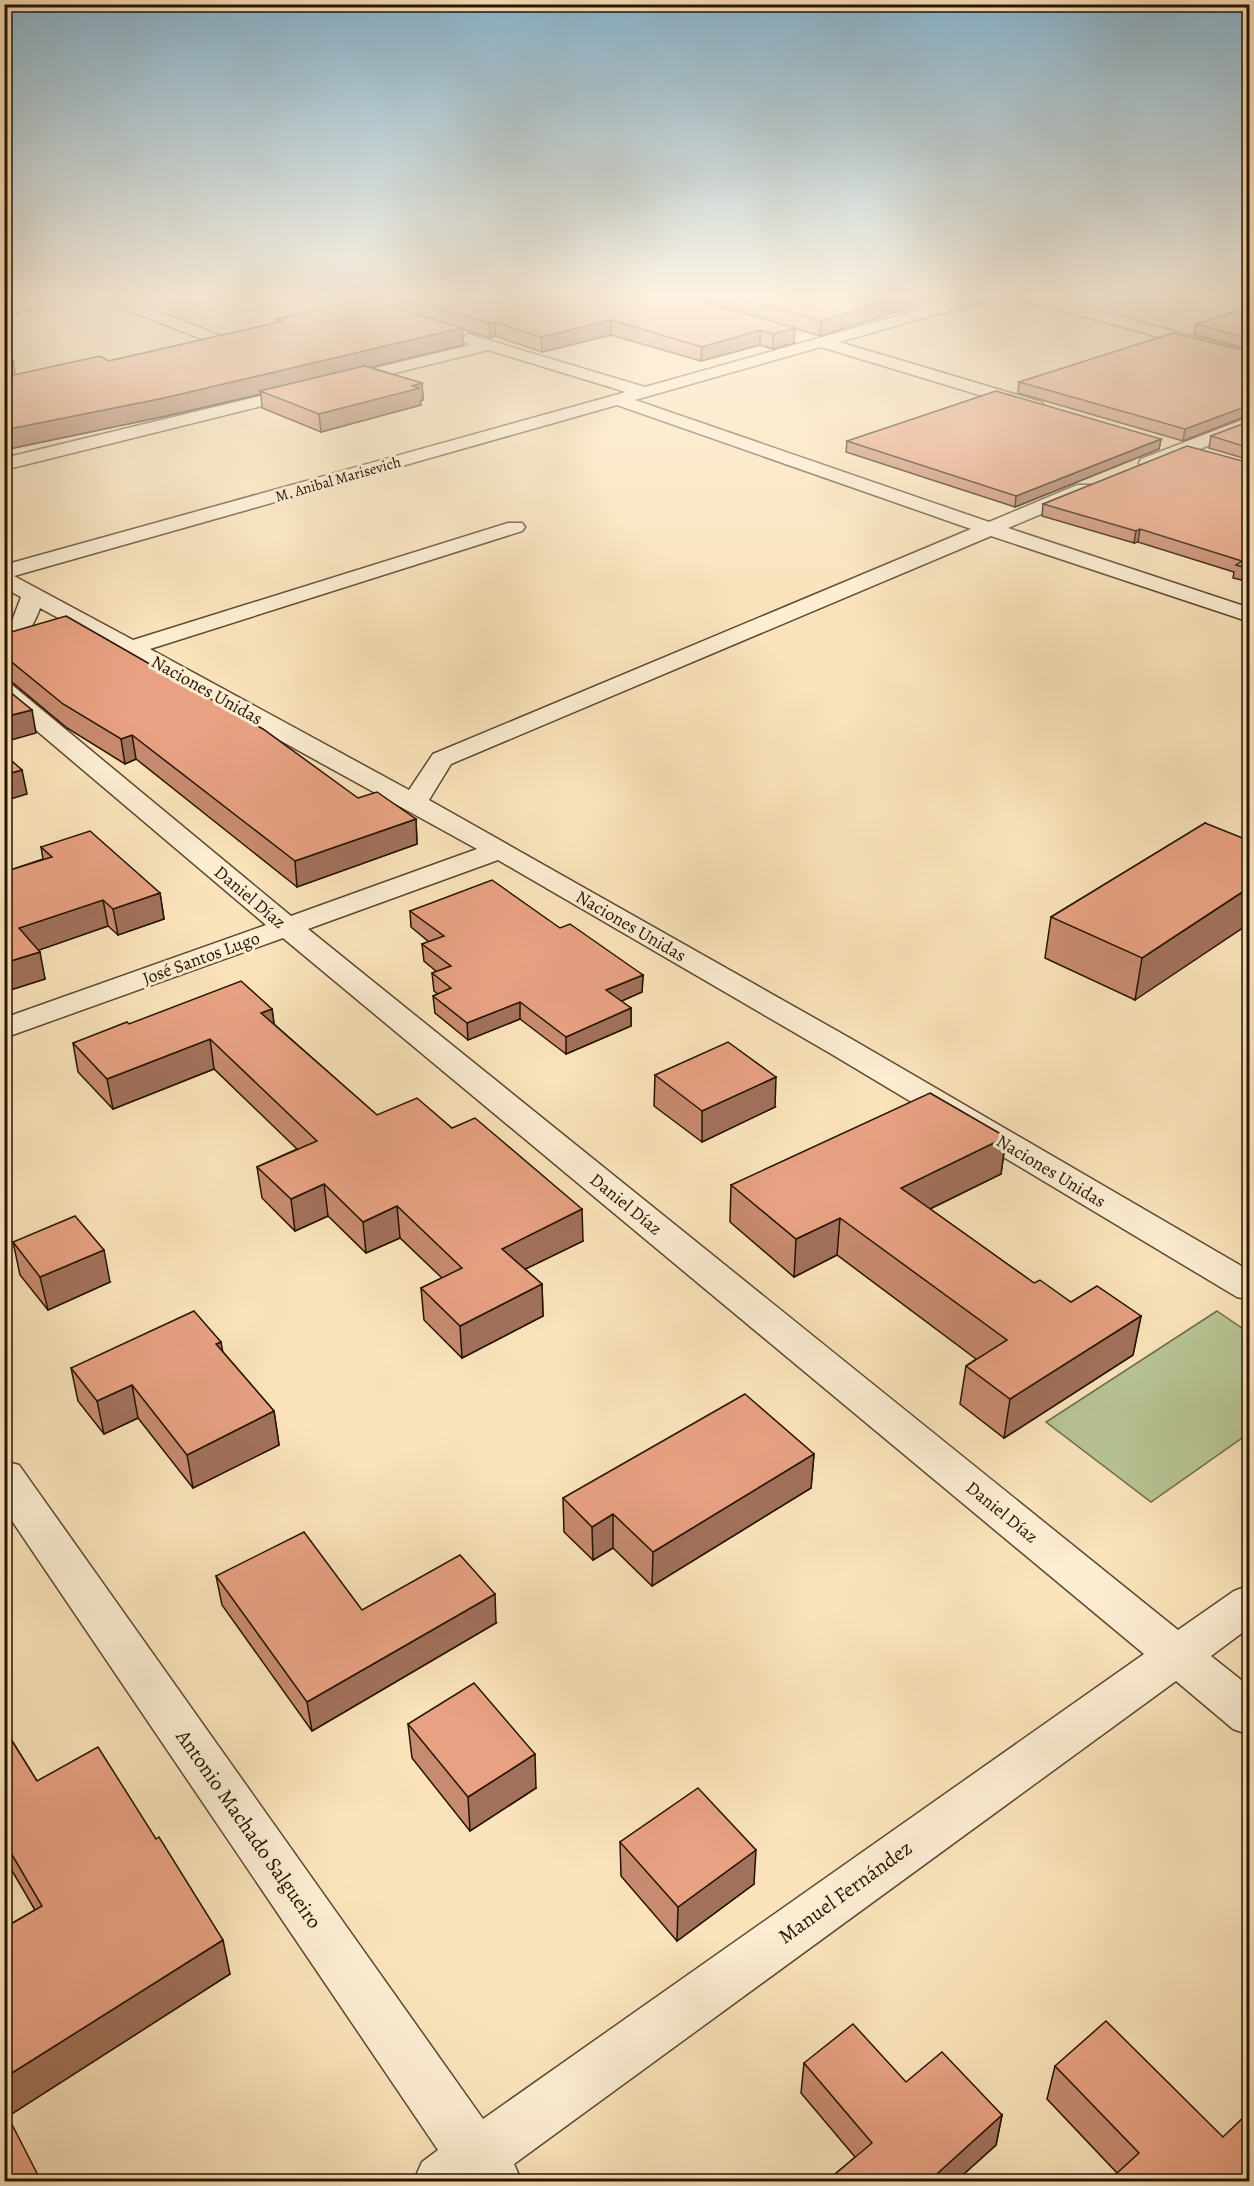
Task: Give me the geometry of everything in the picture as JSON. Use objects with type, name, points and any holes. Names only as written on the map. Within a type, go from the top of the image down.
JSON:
[{"type":"street","points":[[4,464],[269,399]]},
{"type":"street","name":"M. Anibal Marisevich","points":[[4,572],[621,399]]},
{"type":"street","points":[[1013,399],[1047,409]]},
{"type":"street","points":[[618,400],[988,528],[1250,615]]},
{"type":"street","points":[[1128,471],[1250,422]]},
{"type":"street","points":[[1160,442],[1205,455]]},
{"type":"street","points":[[414,803],[442,759],[1107,480]]},
{"type":"street","points":[[131,648],[515,526]]},
{"type":"street","name":"Naciones Unidas","points":[[4,579],[500,850],[844,1048],[1250,1288]]},
{"type":"street","points":[[4,641],[18,632],[24,623],[33,595]]},
{"type":"street","name":"Daniel Díaz","points":[[4,690],[287,927],[1250,1715]]},
{"type":"street","name":"José Santos Lugo","points":[[4,1029],[500,850]]},
{"type":"street","name":"Antonio Machado Salgueiro","points":[[4,1476],[470,2173]]},
{"type":"street","name":"Manuel Fernández","points":[[470,2173],[1250,1603]]},
{"type":"green space","points":[[1217,1311],[1249,1333],[1249,1433],[1151,1502],[1046,1422]]},
{"type":"building","points":[[4,399],[159,399],[4,430]]},
{"type":"building","points":[[281,399],[377,399],[319,414]]},
{"type":"building","points":[[972,399],[1024,399],[1161,439],[1016,496],[847,441]]},
{"type":"building","points":[[1079,399],[1250,399],[1250,405],[1185,429]]},
{"type":"building","points":[[1250,421],[1250,448],[1211,436]]},
{"type":"building","points":[[1187,446],[1250,463],[1250,569],[1236,565],[1242,561],[1140,529],[1136,531],[1043,504]]},
{"type":"building","points":[[66,616],[263,729],[358,798],[377,792],[416,819],[295,861],[132,735],[121,739],[63,704],[9,660],[4,659],[4,634]]},
{"type":"building","points":[[4,687],[32,710],[4,717]]},
{"type":"building","points":[[4,754],[22,770],[4,775]]},
{"type":"building","points":[[1205,823],[1250,841],[1250,887],[1142,958],[1051,917]]},
{"type":"building","points":[[90,831],[160,893],[113,909],[103,900],[19,928],[40,952],[4,963],[4,872],[52,857],[41,847]]},
{"type":"building","points":[[492,880],[560,928],[570,924],[643,975],[606,990],[631,1008],[566,1037],[520,1002],[467,1023],[433,996],[451,988],[432,973],[451,966],[422,944],[444,936],[410,911]]},
{"type":"building","points":[[241,981],[272,1009],[261,1013],[377,1115],[417,1098],[452,1128],[475,1118],[582,1209],[502,1249],[542,1284],[460,1326],[421,1288],[462,1268],[397,1206],[363,1222],[324,1184],[291,1199],[257,1167],[317,1141],[210,1039],[107,1079],[73,1043]]},
{"type":"building","points":[[728,1042],[776,1077],[702,1111],[655,1075]]},
{"type":"building","points":[[930,1093],[1006,1137],[901,1188],[1034,1283],[1040,1280],[1071,1302],[1097,1286],[1141,1316],[1010,1399],[966,1366],[1007,1340],[840,1218],[796,1239],[731,1185]]},
{"type":"building","points":[[75,1216],[104,1250],[40,1277],[13,1242]]},
{"type":"building","points":[[194,1311],[221,1342],[216,1344],[274,1411],[187,1455],[132,1385],[97,1401],[71,1368]]},
{"type":"building","points":[[745,1394],[814,1454],[653,1552],[613,1514],[592,1527],[563,1498]]},
{"type":"building","points":[[304,1532],[362,1610],[460,1555],[495,1594],[307,1702],[216,1576]]},
{"type":"building","points":[[474,1683],[535,1754],[468,1797],[408,1724]]},
{"type":"building","points":[[4,1728],[37,1781],[98,1747],[156,1839],[159,1837],[223,1940],[4,2078],[4,1928],[42,1906],[4,1841]]},
{"type":"building","points":[[698,1788],[756,1850],[678,1907],[620,1842]]},
{"type":"building","points":[[1106,2021],[1223,2137],[1250,2111],[1250,2181],[1123,2181],[1116,2174],[1139,2153],[1055,2066]]},
{"type":"building","points":[[853,2024],[906,2082],[942,2052],[1002,2115],[929,2181],[839,2181],[834,2175],[872,2143],[804,2063]]},
{"type":"building","points":[[4,2109],[41,2181],[4,2181]]}]
